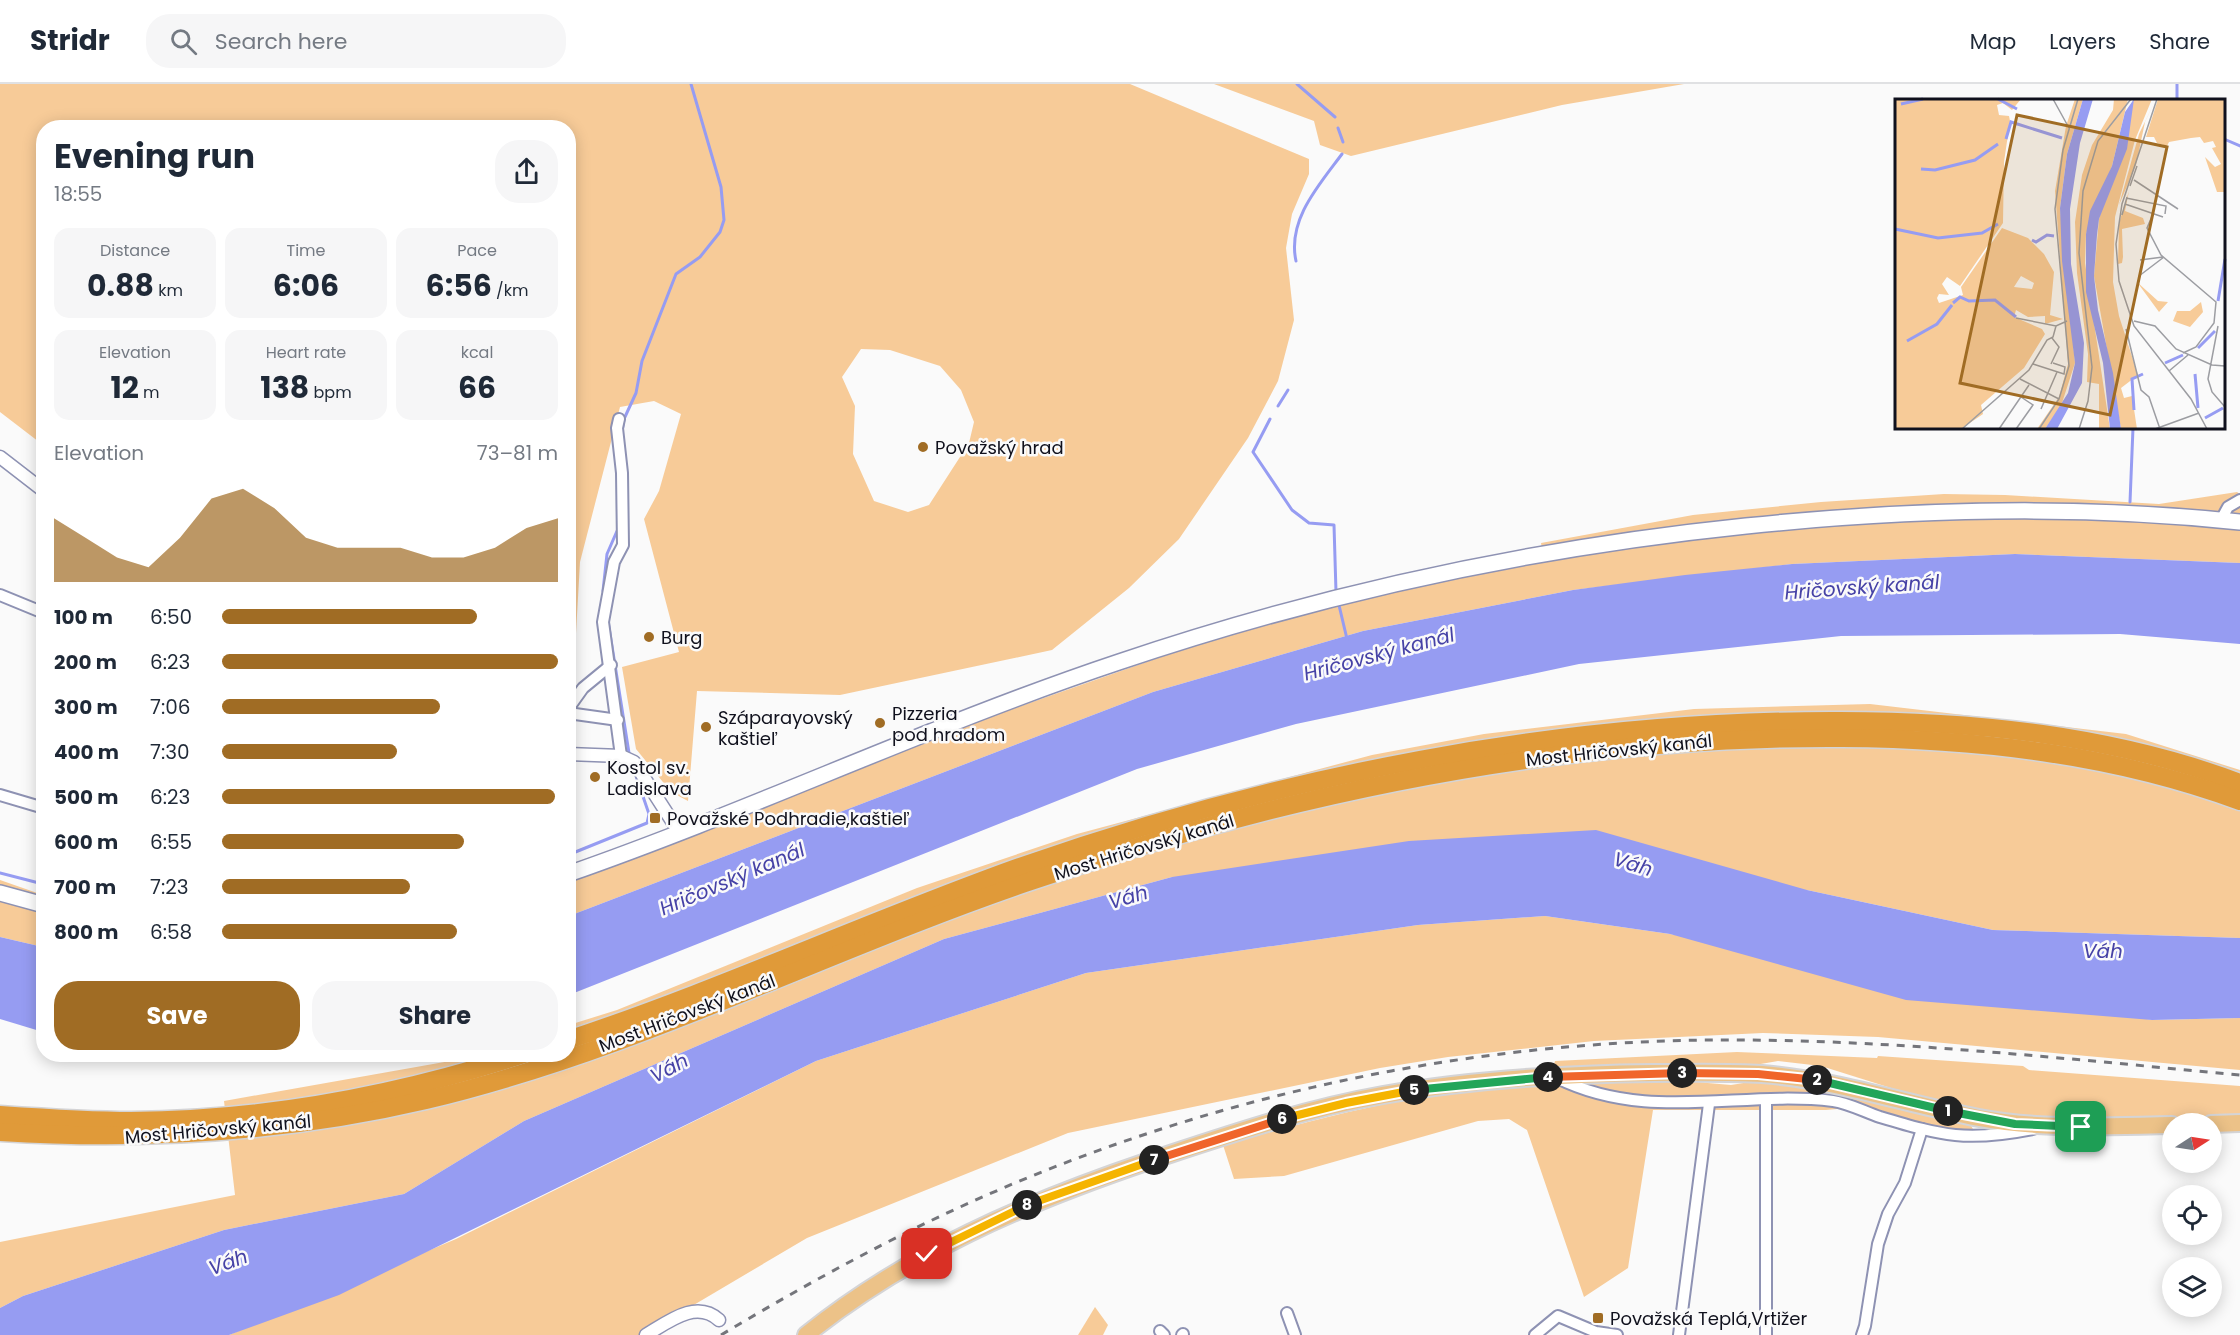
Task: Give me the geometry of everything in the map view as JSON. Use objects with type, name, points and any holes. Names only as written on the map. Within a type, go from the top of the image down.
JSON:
[{"type":"highway","name":"Most Hričovský kanál","points":[[576,1037],[948,894],[1088,845],[1305,785],[1512,745],[1625,730],[1744,722],[1928,723],[1988,727],[2110,746],[2240,783]]},
{"type":"highway","name":"Most Hričovský kanál","points":[[576,1053],[606,1044],[957,908],[1094,861],[1310,801],[1495,764],[1623,747],[1733,739],[1923,740],[2049,752],[2166,777],[2240,801]]},
{"type":"highway","name":"Most Hričovský kanál","points":[[75,1128],[292,1108],[428,1082],[497,1062]]},
{"type":"highway","name":"Most Hričovský kanál","points":[[75,1128],[189,1135],[283,1126],[356,1115],[430,1099],[548,1062]]},
{"type":"highway","points":[[0,1115],[75,1128]]},
{"type":"highway","points":[[0,1132],[75,1128]]},
{"type":"main road","points":[[576,871],[1119,662],[1310,604],[1411,579],[1556,550],[1669,534],[1811,519],[1932,511],[2035,509],[2240,522]]},
{"type":"main road","points":[[0,894],[36,902]]},
{"type":"main road","points":[[806,1335],[880,1281],[927,1254],[1016,1210],[1084,1183],[1208,1142],[1346,1103],[1424,1089],[1554,1076],[1710,1073],[1796,1077],[1839,1084],[1981,1118],[2049,1126],[2162,1125]]},
{"type":"main road","points":[[2222,1124],[2240,1123]]},
{"type":"street","points":[[619,419],[623,545],[612,572],[603,622],[608,667],[618,720],[621,756]]},
{"type":"street","points":[[0,457],[36,485]]},
{"type":"street","points":[[2221,520],[2228,507],[2240,500]]},
{"type":"street","points":[[0,595],[36,610]]},
{"type":"street","points":[[576,699],[583,688],[608,667]]},
{"type":"street","points":[[576,712],[618,720]]},
{"type":"street","points":[[576,754],[621,756],[639,767],[679,832]]},
{"type":"street","points":[[0,795],[36,806]]},
{"type":"street","points":[[1554,1076],[1575,1087],[1612,1096],[1656,1102],[1709,1104],[1766,1100],[1835,1101],[1922,1129],[1966,1137],[2007,1134],[2049,1126]]},
{"type":"street","points":[[1766,1100],[1766,1335]]},
{"type":"street","points":[[1679,1335],[1709,1104]]},
{"type":"street","points":[[1862,1335],[1878,1244],[1888,1214],[1905,1183],[1922,1129]]},
{"type":"street","points":[[646,1335],[676,1317],[695,1311],[708,1311],[719,1320]]},
{"type":"street","points":[[1535,1335],[1558,1316],[1596,1332],[1617,1335]]},
{"type":"street","points":[[1286,1318],[1295,1335]]},
{"type":"shaded area","points":[[0,84],[1130,84],[1309,159],[1309,174],[1292,214],[1286,248],[1294,320],[1278,381],[1248,438],[1179,539],[1129,588],[1052,650],[840,695],[697,691],[688,801],[671,792],[636,749],[622,667],[679,652],[644,519],[659,491],[681,414],[654,401],[620,407],[580,562],[576,633],[576,120],[36,120],[36,440],[0,412]],"holes":[[[861,349],[890,350],[940,366],[961,390],[974,422],[969,443],[929,505],[908,512],[874,501],[853,454],[855,406],[842,377]]]},
{"type":"shaded area","points":[[1214,84],[1684,84],[1562,105],[1351,156],[1320,145],[1314,121]]},
{"type":"shaded area","points":[[2237,492],[2240,494],[2240,563],[2015,554],[1792,564],[1573,590],[1363,631],[1153,692],[576,913],[576,862],[1212,639],[1358,597],[1544,560],[1541,543],[1693,515],[1821,502],[1944,494],[2005,495],[2159,504]]},
{"type":"shaded area","points":[[1870,704],[2126,734],[2240,770],[2240,938],[1993,930],[1807,890],[1172,877],[944,939],[524,1121],[404,1194],[224,1230],[23,1296],[0,1308],[0,1242],[235,1195],[224,1101],[444,1062],[576,1062],[576,1023],[617,1010],[917,888],[1077,834],[1372,755],[1484,734],[1694,709]]},
{"type":"shaded area","points":[[0,880],[36,893],[36,945],[0,937]]},
{"type":"shaded area","points":[[1545,916],[1670,934],[2152,1020],[2240,1018],[2240,1070],[1878,1037],[1763,1033],[1594,1041],[1448,1057],[1380,1068],[1068,1133],[807,1238],[643,1335],[229,1335],[456,1239],[816,1061],[1086,973],[1418,925]]},
{"type":"shaded area","points":[[1737,1052],[1877,1058],[1878,1056],[2023,1066],[2029,1070],[2240,1086],[2240,1116],[2222,1116],[2222,1113],[2162,1113],[2162,1118],[2067,1120],[1994,1113],[1926,1099],[1821,1066],[1778,1061],[1749,1066],[1553,1068],[1555,1061]]},
{"type":"shaded area","points":[[1616,1081],[1684,1081],[1731,1085],[1756,1081],[1812,1087],[1970,1124],[1973,1129],[1972,1131],[1951,1132],[1860,1107],[1826,1110],[1653,1110],[1628,1268],[1584,1297],[1527,1130],[1509,1119],[1478,1121],[1284,1176],[1234,1179],[1223,1145],[1398,1101],[1472,1090]]},
{"type":"shaded area","points":[[1095,1307],[1108,1325],[1103,1335],[1078,1335]]},
{"type":"water","name":"Hričovský kanál","points":[[2015,554],[2240,563],[2240,644],[2120,634],[1841,636],[1579,664],[1296,724],[1137,769],[576,992],[576,913],[1153,692],[1363,631],[1573,590],[1792,564]]},
{"type":"water","name":"Váh","points":[[1596,830],[1807,890],[1993,930],[2240,938],[2240,1018],[2152,1020],[1906,1000],[1670,934],[1545,916],[1418,925],[1086,973],[816,1061],[339,1295],[229,1335],[0,1335],[0,1308],[23,1296],[224,1230],[404,1194],[524,1121],[944,939],[1172,877],[1409,841]]},
{"type":"water","points":[[0,937],[36,945],[36,1030],[0,1019]]},
{"type":"waterway","points":[[622,432],[624,419],[636,393],[642,361],[676,274],[700,257],[720,232],[724,220],[721,187],[691,84]]},
{"type":"waterway","points":[[1297,84],[1335,117]]},
{"type":"waterway","points":[[2177,84],[2177,99]]},
{"type":"waterway","points":[[1338,128],[1343,142]]},
{"type":"waterway","points":[[2225,139],[2240,146]]},
{"type":"waterway","points":[[1296,261],[1294,246],[1301,217],[1315,191],[1342,154]]},
{"type":"waterway","points":[[1278,406],[1288,390]]},
{"type":"waterway","points":[[1270,419],[1253,452],[1292,510],[1309,523],[1334,525],[1336,592]]},
{"type":"waterway","points":[[2130,502],[2133,429]]},
{"type":"waterway","points":[[603,591],[607,554],[617,531]]},
{"type":"waterway","points":[[1338,601],[1347,639]]},
{"type":"waterway","points":[[608,621],[629,753]]},
{"type":"waterway","points":[[576,852],[647,823],[649,814],[636,776]]},
{"type":"waterway","points":[[0,873],[36,882]]},
{"type":"railway","points":[[721,1335],[868,1252],[958,1208],[1048,1170],[1140,1136],[1234,1107],[1330,1084],[1426,1065],[1523,1051],[1621,1043],[1719,1040],[1914,1046],[2240,1075]]},
{"type":"place","name":"Považský hrad","points":[[923,447]]},
{"type":"place","name":"Burg","points":[[649,637]]},
{"type":"place","name":"Pizzeria pod hradom","points":[[880,723]]},
{"type":"place","name":"Száparayovský kaštieľ","points":[[706,727]]},
{"type":"place","name":"Kostol sv. Ladislava","points":[[595,777]]},
{"type":"place","name":"Považské Podhradie,kaštieľ","points":[[655,818]]},
{"type":"place","name":"Považská Teplá,Vrtižer","points":[[1598,1318]]},
{"type":"route","points":[[927,1254],[1016,1210],[1084,1183],[1208,1142],[1306,1112],[1381,1095],[1473,1083],[1624,1073],[1758,1074],[1830,1082],[1954,1113],[2015,1124],[2081,1127]]}]
